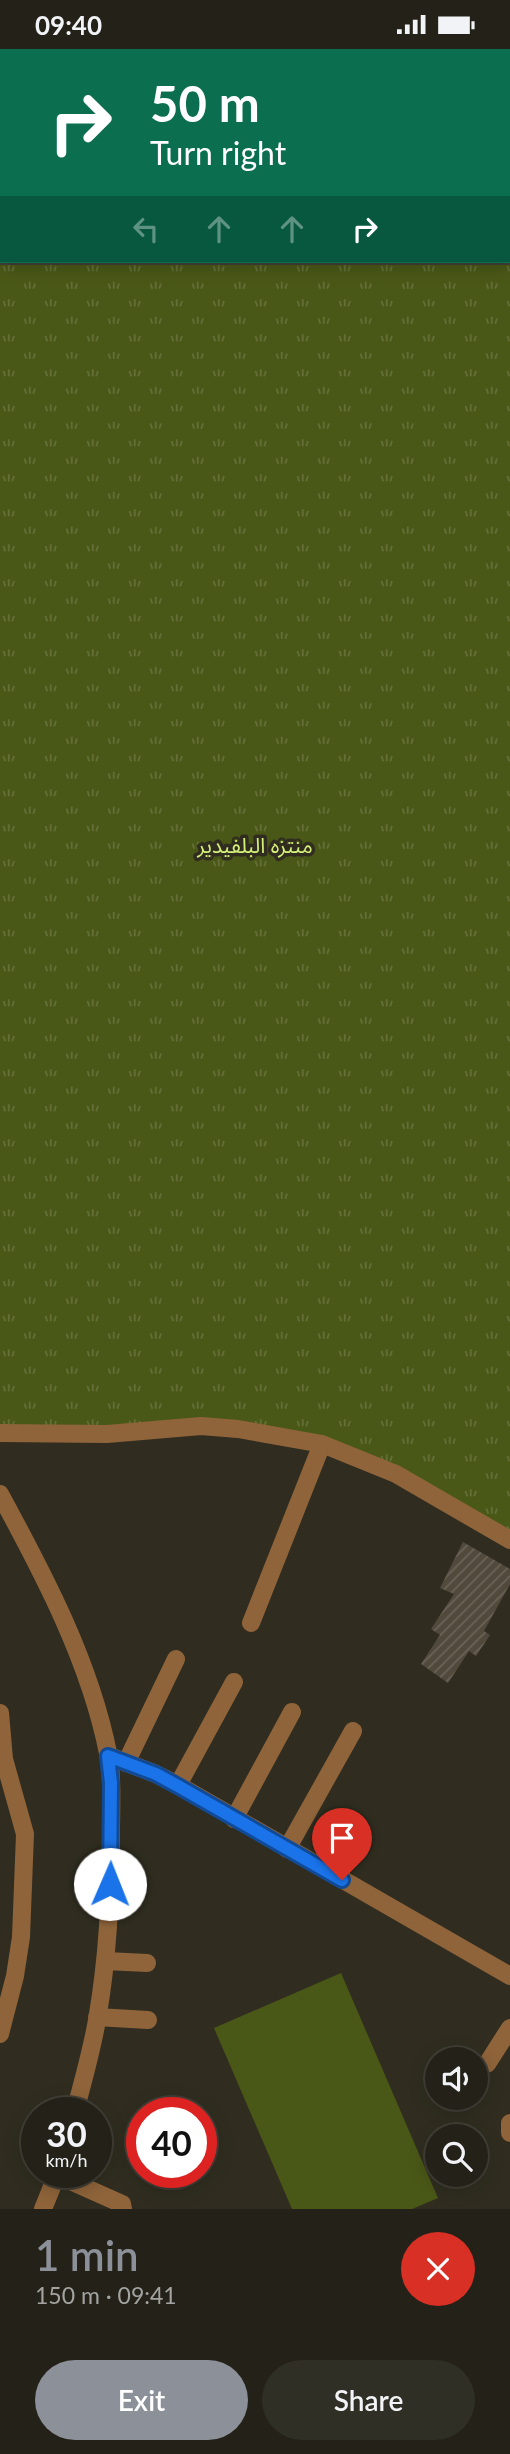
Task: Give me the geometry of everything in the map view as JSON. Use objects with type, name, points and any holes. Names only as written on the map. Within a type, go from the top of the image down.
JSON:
[{"type":"street","points":[[0,1433],[107,1434],[201,1426],[238,1429],[322,1444],[396,1474],[510,1540]]},
{"type":"street","points":[[251,1623],[322,1444]]},
{"type":"street","points":[[0,1494],[41,1574],[85,1673],[108,1756],[111,1865],[106,1961],[97,2017],[78,2097]]},
{"type":"street","points":[[126,1763],[176,1659]]},
{"type":"street","points":[[178,1786],[234,1682]]},
{"type":"street","points":[[234,1819],[292,1712]]},
{"type":"street","points":[[0,1713],[2,1759],[25,1834],[21,1937],[15,1976],[0,2034]]},
{"type":"street","points":[[287,1849],[353,1731]]},
{"type":"street","points":[[108,1756],[178,1786],[510,1976]]},
{"type":"street","points":[[106,1961],[147,1963]]},
{"type":"street","points":[[97,2017],[148,2020]]},
{"type":"street","points":[[488,2062],[510,2028]]},
{"type":"street","points":[[510,2123],[510,2133]]},
{"type":"street","points":[[43,2209],[51,2188]]},
{"type":"street","points":[[88,2188],[122,2204],[123,2209]]},
{"type":"green space","name":"منتزه البلفيدير","points":[[0,263],[510,263],[510,1535],[399,1471],[247,1428],[0,1437]]},
{"type":"green space","points":[[341,1973],[425,2168],[425,2187],[433,2187],[438,2198],[412,2209],[292,2209],[214,2028]]},
{"type":"building","points":[[463,1542],[510,1569],[510,1584],[484,1631],[490,1635],[476,1656],[469,1651],[448,1683],[421,1664],[440,1635],[431,1629],[454,1594],[440,1588]]},
{"type":"route","points":[[110,1884],[111,1783],[108,1756],[156,1774],[342,1880]]}]
